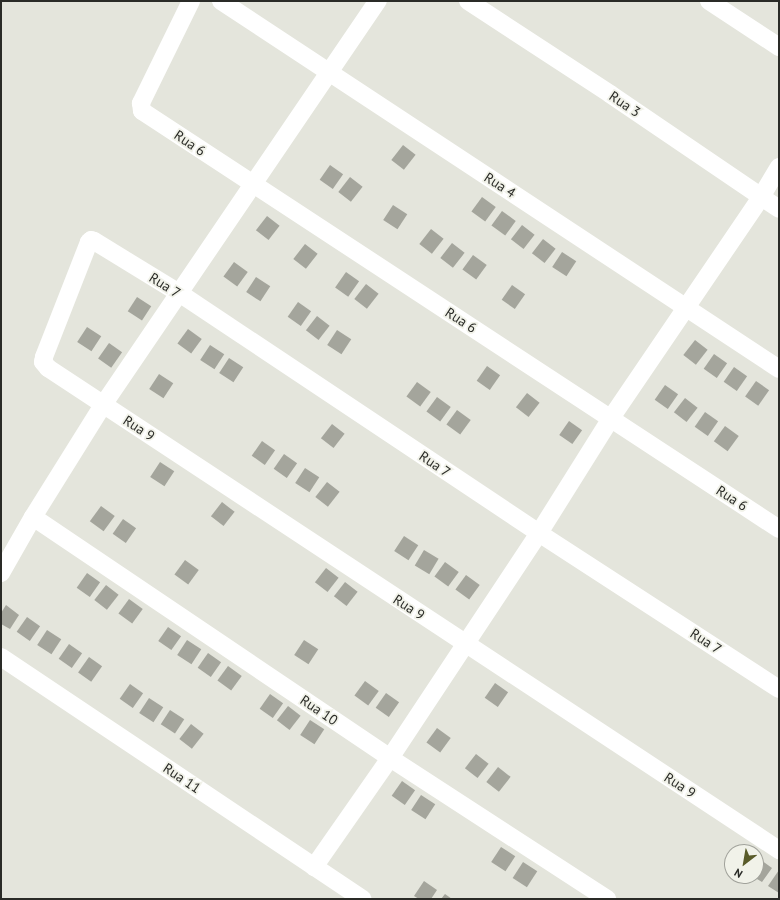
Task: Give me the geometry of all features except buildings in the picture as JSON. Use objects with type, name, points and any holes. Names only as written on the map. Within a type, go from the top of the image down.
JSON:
[{"type":"street","name":"Rua 6","points":[[191,1],[141,103],[142,111],[779,529]]},
{"type":"street","name":"Rua 4","points":[[221,1],[779,369]]},
{"type":"street","points":[[1,573],[33,517],[104,405],[378,1]]},
{"type":"street","name":"Rua 3","points":[[468,1],[610,94],[779,209]]},
{"type":"street","points":[[709,1],[779,47]]},
{"type":"street","points":[[314,866],[390,758],[539,533],[611,418],[687,308],[761,197],[779,167]]},
{"type":"street","name":"Rua 7","points":[[43,360],[91,240],[179,293],[539,533],[779,689]]},
{"type":"street","name":"Rua 9","points":[[43,360],[48,368],[779,850]]},
{"type":"street","name":"Rua 10","points":[[33,517],[390,758],[607,899]]},
{"type":"street","name":"Rua 11","points":[[1,657],[363,899]]}]
